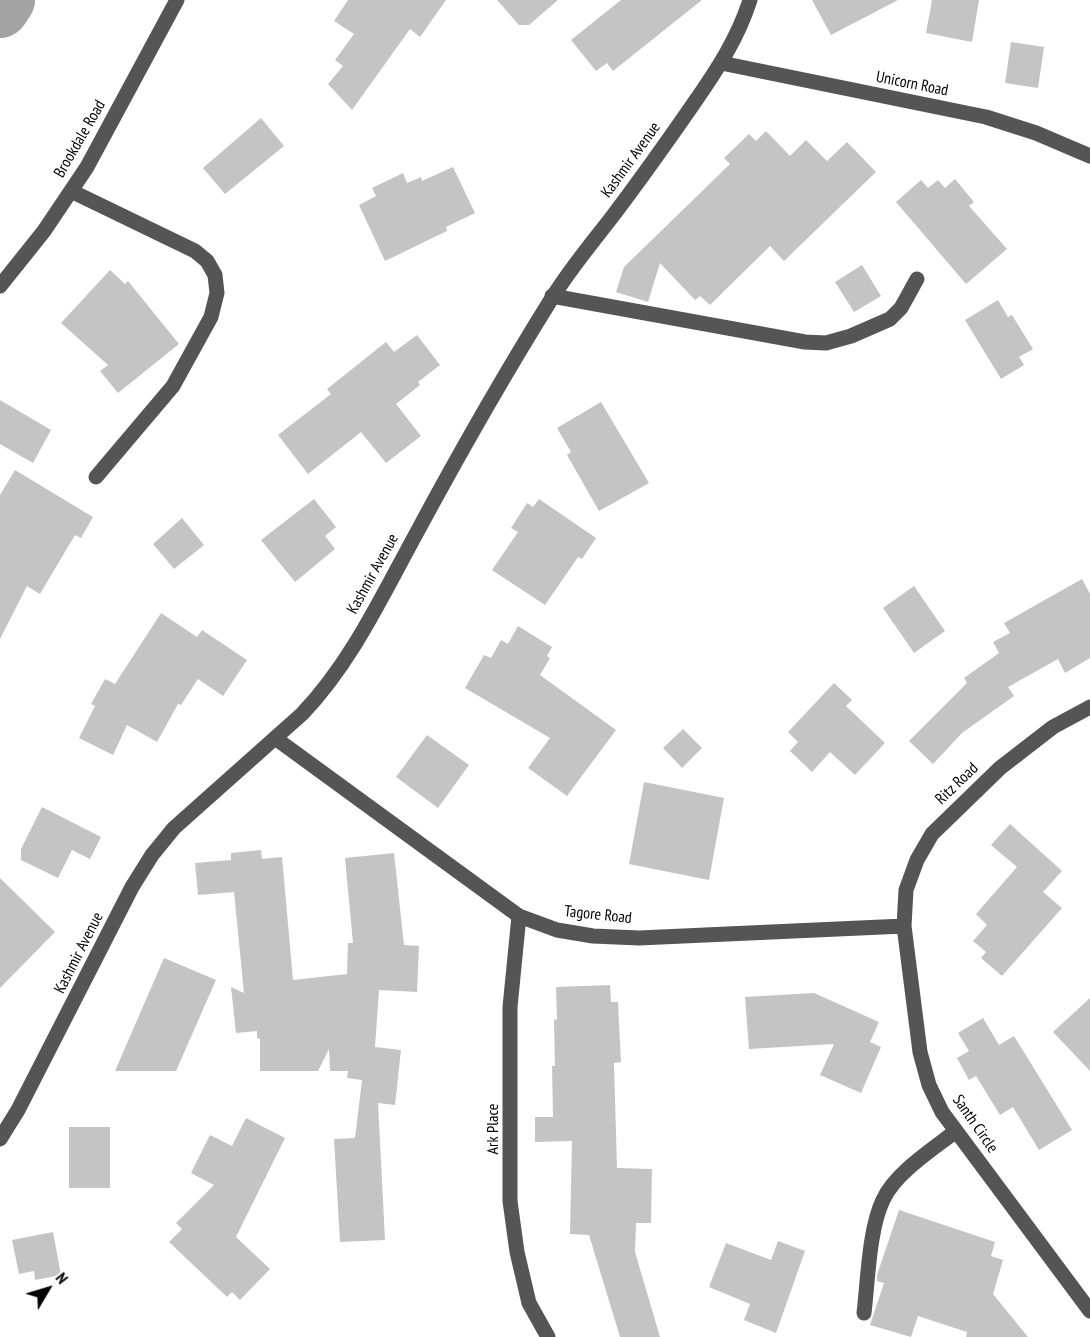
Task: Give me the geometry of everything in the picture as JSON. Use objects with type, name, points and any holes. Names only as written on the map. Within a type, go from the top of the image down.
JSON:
[{"type":"street","name":"Brookdale Road","points":[[0,286],[45,231],[87,167],[177,0]]},
{"type":"street","name":"Kashmir Avenue","points":[[0,1139],[23,1101],[132,887],[152,855],[174,828],[318,698],[363,630],[456,460],[552,296],[659,154],[721,63],[741,27],[750,0]]},
{"type":"street","name":"Unicorn Road","points":[[721,63],[986,117],[1036,133],[1090,156]]},
{"type":"street","points":[[71,191],[195,251],[207,261],[215,275],[217,293],[212,317],[173,386],[96,477]]},
{"type":"street","points":[[552,296],[805,342],[826,343],[851,336],[890,319],[901,308],[917,279]]},
{"type":"street","name":"Ritz Road","points":[[904,926],[906,890],[917,860],[932,834],[1000,768],[1053,727],[1090,707]]},
{"type":"street","name":"Tagore Road","points":[[275,738],[519,916],[557,930],[593,936],[639,938],[904,926]]},
{"type":"street","name":"Ark Place","points":[[519,916],[510,1007],[510,1201],[517,1252],[530,1303],[548,1337]]},
{"type":"street","name":"Santh Circle","points":[[904,926],[920,1052],[929,1085],[942,1112],[1090,1311]]},
{"type":"street","points":[[864,1313],[872,1248],[883,1198],[894,1183],[916,1162],[956,1131]]},
{"type":"building","points":[[348,0],[446,0],[420,37],[410,29],[352,110],[328,84],[343,66],[335,60],[354,34],[334,21]]},
{"type":"building","points":[[497,0],[558,0],[529,25],[519,25]]},
{"type":"building","points":[[621,0],[702,0],[613,71],[607,63],[596,71],[571,40]]},
{"type":"building","points":[[812,0],[898,0],[831,35]]},
{"type":"building","points":[[932,0],[979,0],[972,42],[926,33]]},
{"type":"building","points":[[1011,42],[1044,47],[1038,88],[1005,83]]},
{"type":"building","points":[[261,118],[284,146],[225,194],[203,168]]},
{"type":"building","points":[[766,131],[790,156],[806,140],[827,161],[847,142],[876,172],[784,261],[770,246],[710,305],[700,296],[695,300],[660,263],[648,302],[616,292],[624,267],[730,164],[724,158],[749,134],[756,141]]},
{"type":"building","points":[[453,167],[475,213],[446,227],[447,231],[385,261],[359,205],[376,196],[372,188],[403,173],[407,183],[421,177],[422,181]]},
{"type":"building","points":[[955,179],[974,202],[969,206],[1007,249],[966,284],[896,202],[921,180],[928,188],[938,180],[945,188]]},
{"type":"building","points":[[862,265],[881,296],[854,312],[835,282]]},
{"type":"building","points":[[110,270],[125,284],[128,281],[179,344],[118,393],[100,371],[108,365],[61,323]]},
{"type":"building","points":[[998,300],[1008,317],[1012,315],[1033,349],[1019,357],[1024,365],[1001,379],[965,320]]},
{"type":"building","points":[[417,335],[440,365],[418,382],[420,385],[396,404],[421,436],[386,463],[361,432],[308,474],[278,435],[331,394],[327,389],[386,342],[394,352]]},
{"type":"building","points":[[0,400],[51,430],[33,463],[0,444]]},
{"type":"building","points":[[601,402],[649,483],[599,511],[567,455],[571,452],[557,428]]},
{"type":"building","points":[[15,470],[93,517],[81,538],[75,535],[40,594],[27,586],[0,639],[0,495]]},
{"type":"building","points":[[314,499],[336,527],[325,536],[335,549],[295,582],[261,540]]},
{"type":"building","points":[[539,499],[596,538],[582,559],[578,557],[545,605],[492,570],[518,532],[511,528],[527,503],[533,507]]},
{"type":"building","points":[[182,518],[204,545],[174,569],[153,544]]},
{"type":"building","points":[[1082,579],[1090,594],[1090,658],[1065,673],[1058,659],[1008,687],[1014,696],[962,733],[933,764],[909,741],[967,683],[964,678],[999,653],[993,642],[1010,633],[1004,623]]},
{"type":"building","points":[[914,586],[945,631],[914,653],[883,608]]},
{"type":"building","points":[[161,613],[197,637],[202,630],[247,660],[223,696],[198,679],[181,705],[178,704],[157,742],[127,725],[113,755],[79,738],[95,706],[91,704],[105,679],[115,684]]},
{"type":"building","points":[[518,626],[552,647],[547,656],[550,658],[540,675],[616,730],[567,796],[528,768],[550,738],[465,688],[484,655],[491,658],[501,640],[508,644]]},
{"type":"building","points":[[834,683],[852,700],[846,706],[885,743],[855,775],[830,752],[812,772],[790,751],[798,742],[788,732]]},
{"type":"building","points":[[683,729],[702,748],[682,768],[663,748]]},
{"type":"building","points":[[427,735],[469,765],[438,808],[396,777]]},
{"type":"building","points":[[644,782],[724,798],[709,880],[629,864]]},
{"type":"building","points":[[42,807],[101,837],[90,859],[72,850],[58,878],[21,860],[21,849]]},
{"type":"building","points":[[1010,824],[1062,871],[1043,892],[1062,908],[1002,976],[981,958],[986,952],[973,941],[987,925],[976,914],[1017,867],[991,845]]},
{"type":"building","points":[[261,850],[262,859],[282,857],[293,980],[347,974],[348,943],[353,943],[345,858],[394,853],[404,945],[419,946],[417,992],[379,990],[375,1047],[401,1050],[395,1105],[378,1103],[385,1240],[340,1242],[334,1139],[355,1138],[362,1080],[347,1078],[348,1071],[330,1071],[329,1049],[318,1071],[260,1071],[260,1039],[257,1038],[257,1031],[236,1033],[231,987],[244,993],[234,892],[198,895],[195,863],[231,860],[231,853]]},
{"type":"building","points":[[0,878],[55,932],[0,988]]},
{"type":"building","points":[[164,958],[216,980],[176,1071],[115,1071]]},
{"type":"building","points":[[610,985],[611,1002],[618,1002],[621,1062],[614,1063],[617,1168],[652,1169],[651,1223],[636,1223],[635,1252],[660,1337],[620,1337],[589,1235],[570,1234],[572,1141],[535,1142],[535,1117],[553,1117],[552,1066],[555,1066],[556,987]]},
{"type":"building","points":[[814,993],[879,1022],[870,1042],[881,1047],[861,1093],[820,1075],[834,1044],[749,1049],[745,997]]},
{"type":"building","points":[[1090,998],[1090,1071],[1053,1032]]},
{"type":"building","points":[[983,1018],[999,1045],[1014,1036],[1072,1130],[1039,1150],[1013,1107],[1000,1115],[976,1076],[969,1080],[957,1058],[969,1051],[958,1033]]},
{"type":"building","points":[[246,1118],[285,1138],[236,1237],[270,1269],[240,1300],[232,1292],[227,1297],[169,1242],[182,1229],[176,1223],[214,1185],[191,1173],[210,1135],[232,1146]]},
{"type":"building","points":[[69,1127],[110,1127],[110,1188],[69,1188]]},
{"type":"building","points":[[899,1210],[995,1242],[991,1256],[1003,1260],[993,1294],[1028,1337],[966,1337],[967,1332],[918,1316],[911,1337],[870,1325],[884,1283],[877,1281],[877,1275]]},
{"type":"building","points":[[53,1232],[61,1275],[35,1280],[34,1271],[19,1274],[12,1240]]},
{"type":"building","points":[[778,1241],[805,1251],[776,1333],[744,1320],[750,1304],[709,1287],[726,1243],[771,1260]]},
{"type":"waterway","points":[[0,9],[6,0]]}]
